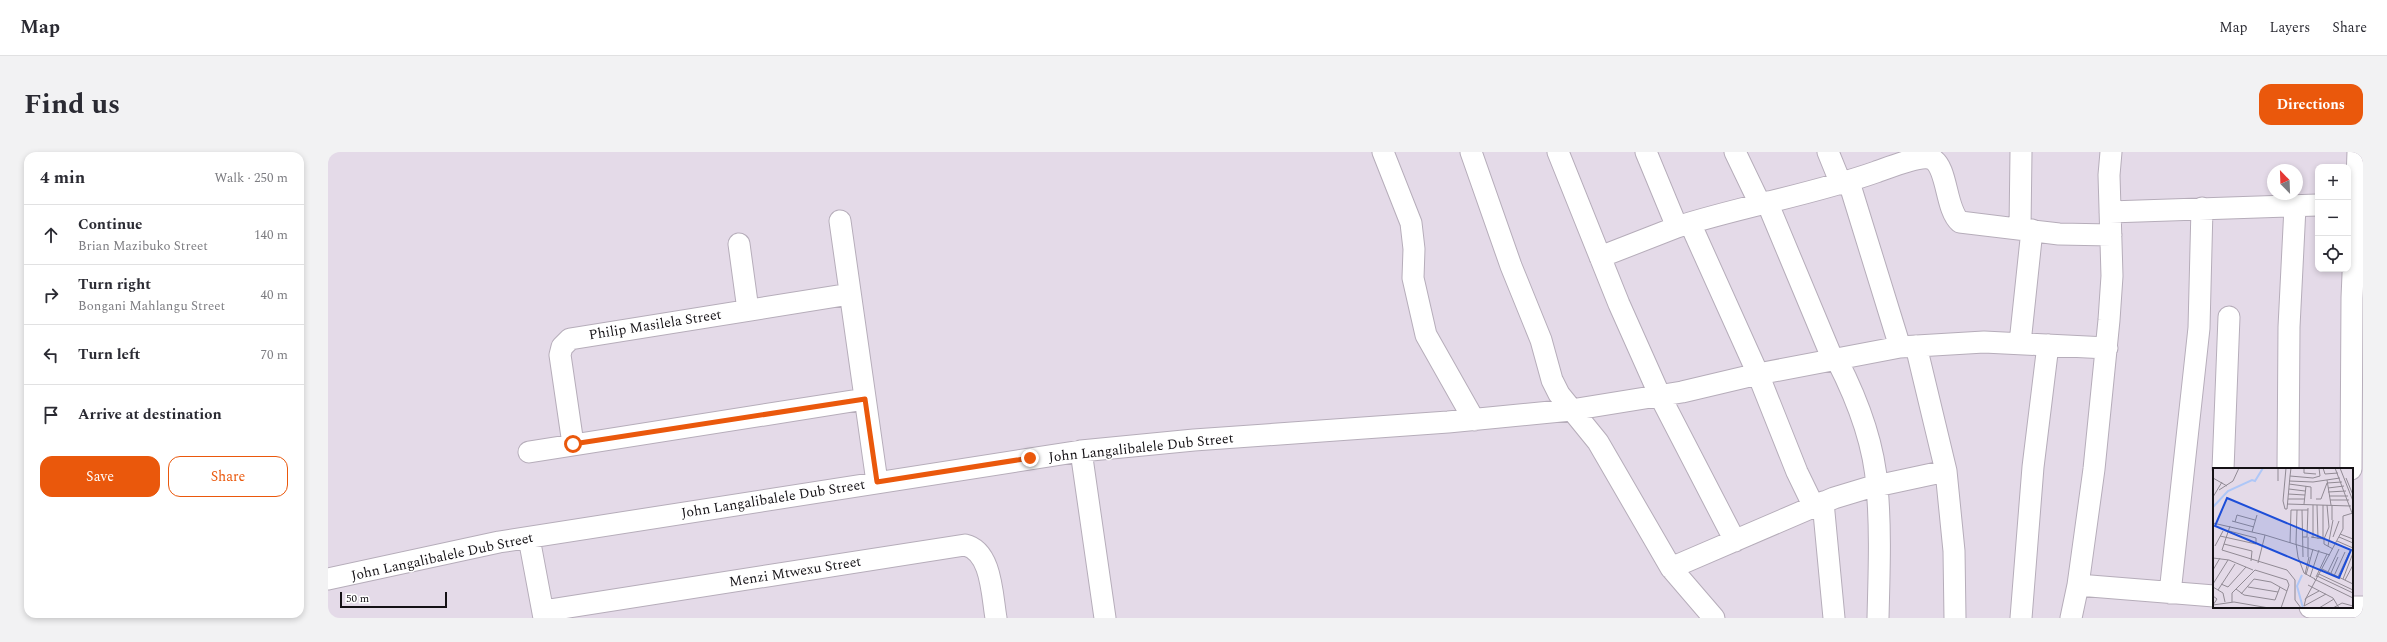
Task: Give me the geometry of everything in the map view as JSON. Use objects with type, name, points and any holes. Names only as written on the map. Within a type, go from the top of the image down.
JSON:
[{"type":"street","points":[[1383,152],[1411,222],[1414,249],[1413,278],[1426,335],[1474,420]]},
{"type":"street","points":[[1471,152],[1511,266],[1541,340],[1552,380],[1571,410],[1598,442],[1670,568],[1714,618]]},
{"type":"street","points":[[1558,152],[1600,257],[1660,396],[1735,541]]},
{"type":"street","points":[[1646,152],[1758,374],[1796,472],[1818,505],[1834,618]]},
{"type":"street","points":[[1735,152],[1763,203],[1835,360],[1850,385],[1866,427],[1878,486],[1878,618]]},
{"type":"street","points":[[1828,152],[1845,183],[1908,346],[1946,471],[1954,551],[1955,618]]},
{"type":"street","points":[[2071,618],[2078,585],[2094,469],[2107,348],[2112,276],[2110,152]]},
{"type":"street","points":[[2351,468],[2352,204],[2358,152]]},
{"type":"street","points":[[2020,343],[2026,229],[2023,154]]},
{"type":"street","points":[[1600,257],[1683,225],[1763,203],[1845,183],[1907,157],[1933,156],[1940,169],[1952,212],[1960,222],[2070,235],[2111,235]]},
{"type":"street","points":[[2110,212],[2315,205]]},
{"type":"street","points":[[2288,468],[2290,327],[2295,206]]},
{"type":"street","points":[[2170,593],[2199,328],[2202,208]]},
{"type":"street","points":[[840,221],[877,482]]},
{"type":"street","points":[[739,244],[748,310]]},
{"type":"street","name":"Philip Masilela Street","points":[[573,444],[560,354],[565,342],[578,336],[850,294]]},
{"type":"street","points":[[2223,468],[2229,317]]},
{"type":"street","name":"John Langalibalele Dub Street","points":[[328,579],[387,568],[472,547],[1081,451],[1194,440],[1474,420],[1571,410],[1660,396],[1758,374],[1908,346],[1957,343],[2020,343],[2107,348]]},
{"type":"street","points":[[2021,618],[2032,475],[2048,345]]},
{"type":"street","points":[[529,452],[865,399]]},
{"type":"street","points":[[1081,451],[1105,618]]},
{"type":"street","points":[[1670,568],[1818,505],[1878,486],[1946,471]]},
{"type":"street","points":[[529,538],[543,614]]},
{"type":"street","name":"Menzi Mtwexu Street","points":[[543,614],[965,545],[975,549],[984,562],[996,618]]},
{"type":"street","points":[[2078,585],[2213,596]]},
{"type":"route","points":[[573,444],[865,399],[877,482],[1030,458]]}]
